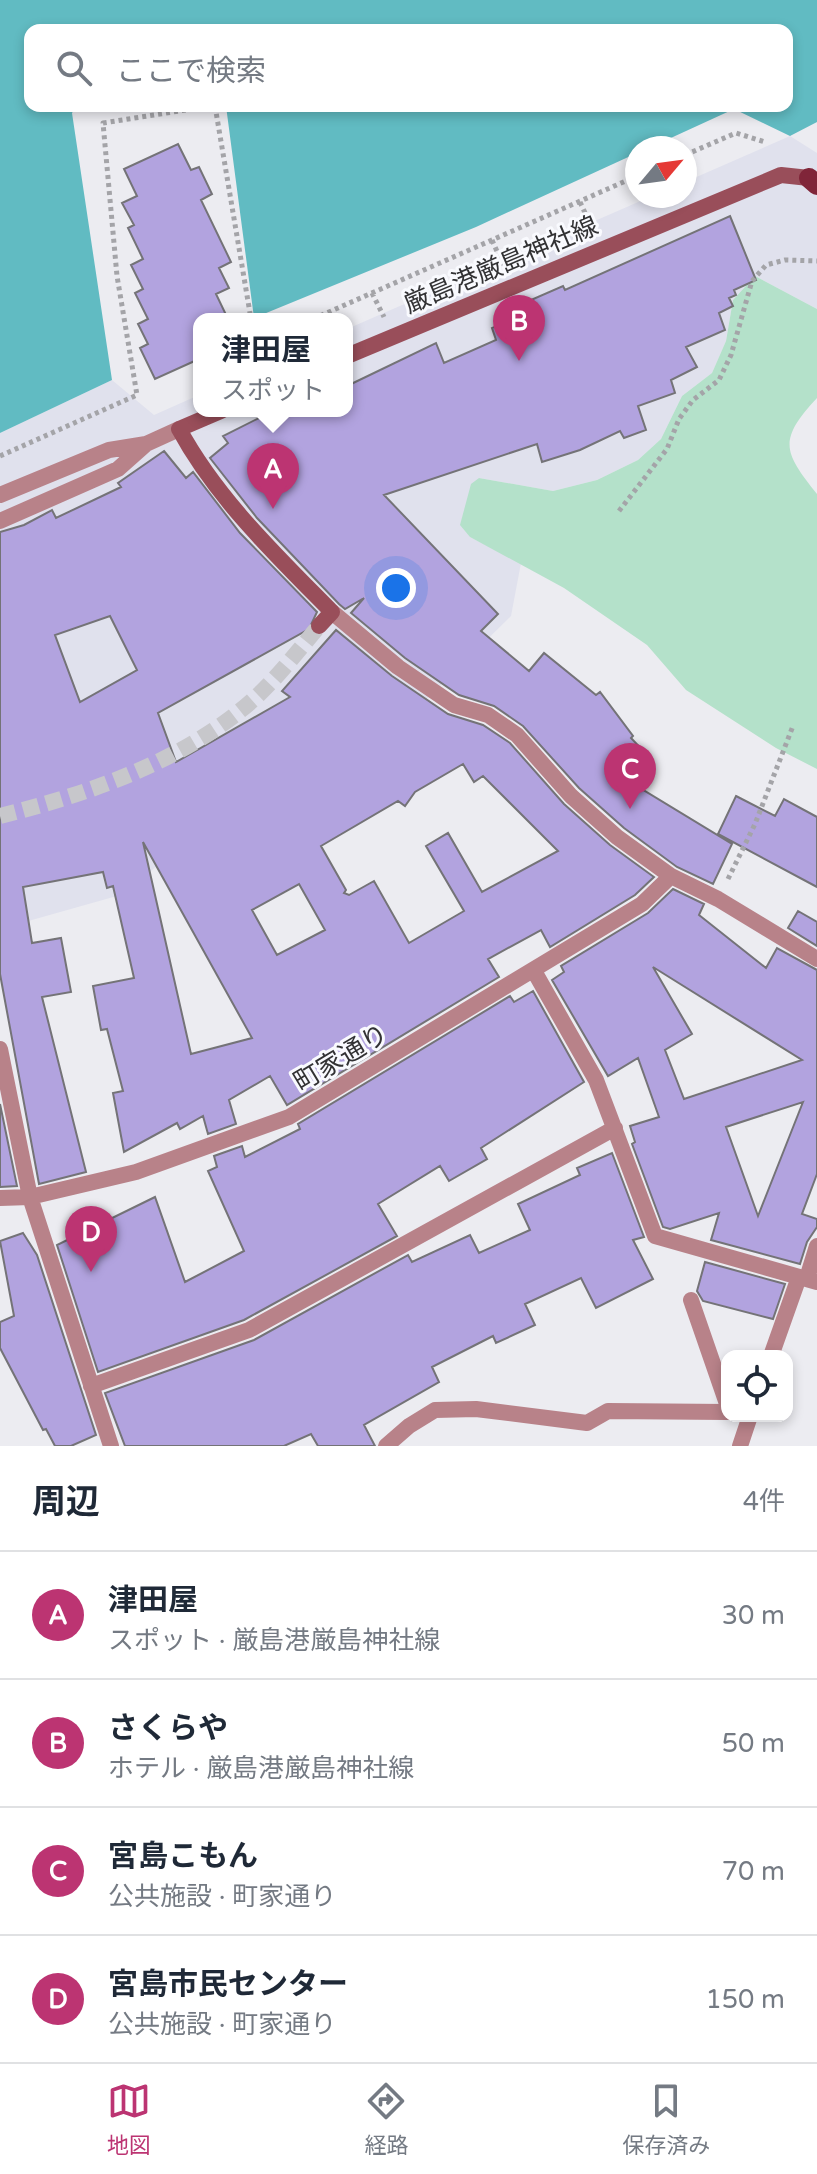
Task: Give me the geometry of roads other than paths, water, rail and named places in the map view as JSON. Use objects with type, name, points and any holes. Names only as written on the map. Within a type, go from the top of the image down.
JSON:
[{"type":"main road","name":"厳島港厳島神社線","points":[[353,353],[781,175],[813,182]]},
{"type":"main road","points":[[207,417],[179,429],[198,465],[332,612],[319,626]]},
{"type":"street","points":[[0,495],[109,450],[146,444],[179,429]]},
{"type":"street","points":[[0,521],[118,469],[146,444]]},
{"type":"street","points":[[332,612],[454,705],[488,715],[517,735],[571,796],[617,837],[671,876],[718,899],[817,959]]},
{"type":"street","name":"町家通り","points":[[0,1198],[30,1197],[170,1162],[289,1117],[642,904],[671,876]]},
{"type":"street","points":[[534,971],[596,1080],[655,1236],[807,1279]]},
{"type":"street","points":[[0,1049],[30,1197],[111,1446]]},
{"type":"street","points":[[91,1386],[249,1330],[615,1128]]},
{"type":"street","points":[[774,1350],[807,1279],[817,1246]]},
{"type":"street","points":[[691,1300],[721,1387]]},
{"type":"street","points":[[386,1446],[409,1426],[435,1410],[476,1409],[587,1423],[608,1411],[721,1414]]},
{"type":"street","points":[[732,1422],[740,1446]]},
{"type":"street","points":[[740,1446],[748,1422]]},
{"type":"water","points":[[0,0],[817,0],[817,122],[790,136],[740,112],[793,112],[793,24],[24,24],[24,112],[73,112],[112,380],[0,433]]},
{"type":"water","points":[[227,112],[727,112],[675,136],[625,136],[625,159],[476,227],[266,313],[253,313]]},
{"type":"tunnel","points":[[0,816],[101,786],[198,740],[254,699],[319,626]]},
{"type":"place","name":"さくらや","points":[[519,361]]},
{"type":"place","name":"津田屋","points":[[273,509]]},
{"type":"place","name":"宮島こもん","points":[[630,809]]},
{"type":"place","name":"宮島市民センター","points":[[91,1272]]}]
